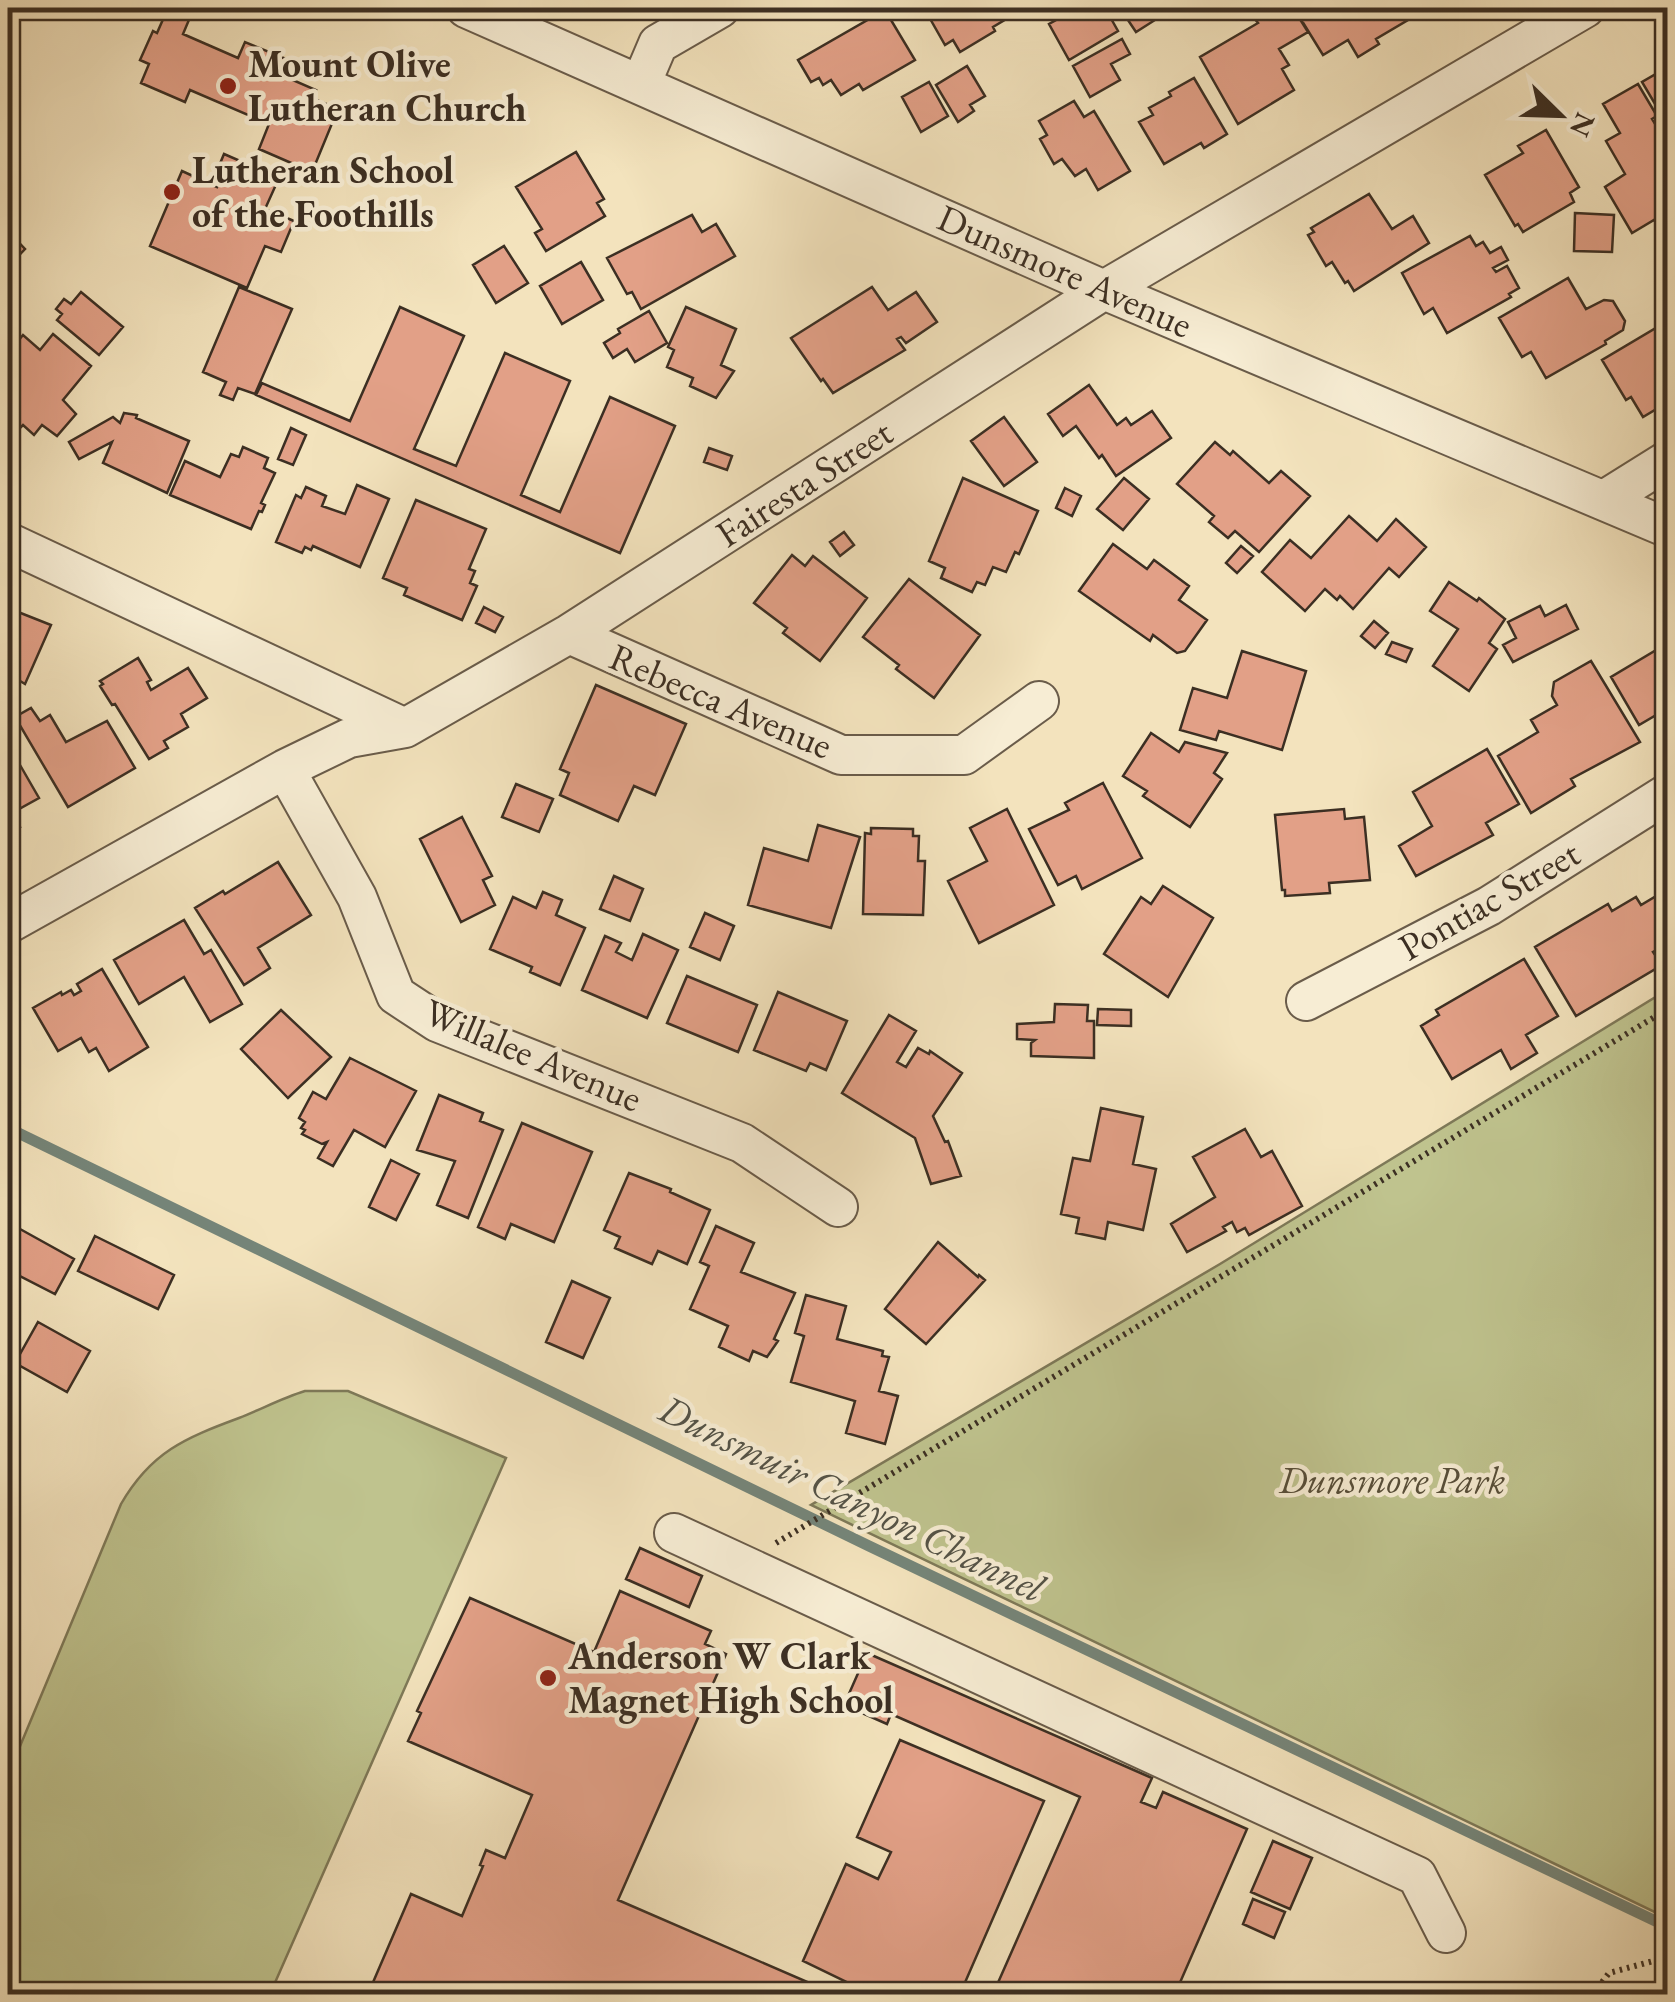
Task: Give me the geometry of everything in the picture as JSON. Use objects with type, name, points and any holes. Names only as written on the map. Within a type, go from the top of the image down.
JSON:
[{"type":"street","name":"Dunsmore Avenue","points":[[466,8],[1104,290],[1668,528]]},
{"type":"street","points":[[642,84],[658,44],[720,8]]},
{"type":"street","name":"Fairesta Street","points":[[8,924],[284,769],[349,738],[406,728],[569,634],[1104,290],[1585,8]]},
{"type":"street","points":[[1604,500],[1668,460]]},
{"type":"street","points":[[8,542],[406,728]]},
{"type":"street","name":"Rebecca Avenue","points":[[569,634],[840,755],[964,755],[1039,702]]},
{"type":"street","name":"Willalee Avenue","points":[[284,769],[357,898],[396,995],[437,1022],[742,1143],[838,1207]]},
{"type":"street","name":"Pontiac Street","points":[[1306,1000],[1489,906],[1668,794]]},
{"type":"street","points":[[674,1533],[1416,1876],[1446,1933]]},
{"type":"path","points":[[765,1550],[1668,1009]]},
{"type":"path","points":[[1593,1994],[1609,1973],[1668,1957]]},
{"type":"green space","name":"Dunsmore Park","points":[[1667,990],[1667,1918],[811,1505],[1220,1264]]},
{"type":"green space","points":[[305,1391],[348,1391],[506,1458],[270,1994],[8,1994],[8,1775],[121,1504],[144,1471],[171,1449]]},
{"type":"building","name":"Mount Olive Lutheran Church","points":[[168,8],[191,15],[183,34],[238,58],[245,42],[286,59],[279,74],[316,90],[312,98],[338,109],[312,172],[259,149],[269,124],[190,90],[185,102],[141,83],[149,64],[140,60]]},
{"type":"building","points":[[924,8],[1015,8],[1018,12],[960,52],[953,40],[945,45]]},
{"type":"building","points":[[1078,8],[1105,8],[1118,31],[1069,60],[1049,24]]},
{"type":"building","points":[[1147,8],[1155,20],[1136,32],[1128,20]]},
{"type":"building","points":[[1273,8],[1293,8],[1308,32],[1279,49],[1289,65],[1282,69],[1294,90],[1238,124],[1200,57],[1258,23],[1254,18]]},
{"type":"building","points":[[1298,8],[1407,8],[1413,17],[1376,39],[1379,44],[1358,57],[1348,40],[1323,55]]},
{"type":"building","points":[[885,10],[915,60],[863,90],[859,84],[841,95],[831,80],[823,85],[819,78],[811,82],[798,60]]},
{"type":"building","points":[[1122,39],[1130,54],[1111,64],[1120,80],[1090,97],[1073,66]]},
{"type":"building","points":[[967,66],[985,96],[970,105],[974,111],[958,122],[936,85]]},
{"type":"building","points":[[1668,67],[1668,115],[1661,114],[1642,82]]},
{"type":"building","points":[[1194,78],[1227,134],[1204,148],[1201,143],[1164,164],[1139,122],[1153,115],[1149,108],[1171,96],[1169,92]]},
{"type":"building","points":[[929,82],[948,116],[921,132],[902,97]]},
{"type":"building","points":[[1638,84],[1668,145],[1668,221],[1659,227],[1654,220],[1632,233],[1605,187],[1625,174],[1606,141],[1620,133],[1603,104]]},
{"type":"building","points":[[1074,101],[1084,117],[1094,111],[1130,171],[1098,190],[1086,169],[1075,176],[1062,159],[1054,164],[1040,139],[1047,135],[1039,121]]},
{"type":"building","points":[[1546,130],[1579,187],[1570,193],[1574,202],[1523,232],[1518,224],[1515,226],[1485,175],[1523,153],[1518,146]]},
{"type":"building","points":[[576,152],[604,199],[597,203],[605,216],[546,251],[535,233],[542,229],[516,187]]},
{"type":"building","points":[[224,154],[279,178],[265,209],[294,221],[281,252],[265,246],[247,288],[150,246],[182,171],[217,187],[225,168],[219,166]]},
{"type":"building","points":[[1369,194],[1392,229],[1413,216],[1429,243],[1354,291],[1332,262],[1326,266],[1308,235],[1314,232],[1311,228]]},
{"type":"building","points":[[1575,213],[1614,215],[1612,252],[1574,251]]},
{"type":"building","points":[[692,215],[702,232],[716,224],[735,256],[641,309],[632,292],[627,294],[607,258]]},
{"type":"building","points":[[8,231],[25,249],[8,267]]},
{"type":"building","points":[[1470,236],[1476,246],[1483,242],[1490,253],[1501,247],[1508,260],[1493,268],[1496,272],[1507,266],[1519,288],[1509,294],[1511,297],[1447,333],[1433,308],[1424,314],[1402,273]]},
{"type":"building","points":[[504,246],[528,283],[496,303],[473,265]]},
{"type":"building","points":[[581,262],[603,300],[562,324],[540,286]]},
{"type":"building","points":[[1568,278],[1586,309],[1604,300],[1613,301],[1625,321],[1623,330],[1606,344],[1546,378],[1531,352],[1522,357],[1499,318]]},
{"type":"building","points":[[239,287],[292,309],[255,394],[238,388],[233,400],[220,395],[226,382],[203,372]]},
{"type":"building","points":[[872,287],[888,310],[916,292],[937,322],[906,343],[901,337],[897,339],[905,350],[833,393],[791,338]]},
{"type":"building","points":[[81,292],[123,327],[99,355],[57,320],[62,314],[56,309],[64,299],[71,304]]},
{"type":"building","points":[[400,307],[464,336],[414,449],[456,466],[505,353],[570,381],[521,495],[560,512],[610,397],[675,426],[620,553],[256,395],[262,383],[350,421]]},
{"type":"building","points":[[686,307],[736,329],[721,365],[734,371],[716,398],[690,386],[693,378],[667,367],[674,350],[668,347]]},
{"type":"building","points":[[649,311],[667,343],[635,362],[627,349],[613,358],[604,343],[620,333],[618,329]]},
{"type":"building","points":[[1666,322],[1668,402],[1643,417],[1631,397],[1626,400],[1602,360]]},
{"type":"building","points":[[53,334],[91,366],[63,400],[76,414],[57,436],[42,425],[34,435],[8,419],[8,353],[23,335],[40,350]]},
{"type":"building","points":[[1089,385],[1117,425],[1126,418],[1131,425],[1152,411],[1171,438],[1116,476],[1076,426],[1063,436],[1048,414]]},
{"type":"building","points":[[124,413],[137,415],[136,418],[189,441],[167,493],[103,463],[112,442],[79,459],[69,442],[113,417],[120,423]]},
{"type":"building","points":[[1004,417],[1037,462],[1004,486],[971,441]]},
{"type":"building","points":[[291,428],[306,435],[293,465],[278,459]]},
{"type":"building","points":[[1215,442],[1230,455],[1233,451],[1269,483],[1281,471],[1310,496],[1259,552],[1235,531],[1228,538],[1209,522],[1214,516],[1177,484]]},
{"type":"building","points":[[243,447],[268,458],[264,468],[275,473],[261,503],[265,505],[262,512],[259,511],[251,529],[170,495],[185,461],[220,477],[231,454],[239,457]]},
{"type":"building","points":[[709,448],[732,456],[727,470],[704,462]]},
{"type":"building","points":[[963,478],[1038,511],[1019,554],[1015,552],[1006,572],[993,567],[985,585],[977,582],[972,592],[941,578],[945,568],[929,561]]},
{"type":"building","points":[[1124,478],[1149,499],[1123,530],[1097,509]]},
{"type":"building","points":[[357,485],[389,499],[360,567],[313,546],[311,550],[305,547],[302,553],[276,542],[296,495],[301,498],[306,487],[326,496],[322,506],[345,514]]},
{"type":"building","points":[[1065,488],[1081,496],[1072,516],[1056,508]]},
{"type":"building","points":[[416,500],[486,529],[469,569],[475,571],[470,583],[477,586],[462,620],[404,595],[407,588],[383,578]]},
{"type":"building","points":[[1349,516],[1377,541],[1396,519],[1426,547],[1399,577],[1389,568],[1353,609],[1340,596],[1337,600],[1325,589],[1305,611],[1262,572],[1290,540],[1311,558]]},
{"type":"building","points":[[844,532],[854,545],[840,556],[830,542]]},
{"type":"building","points":[[1113,544],[1147,569],[1154,560],[1189,586],[1179,600],[1207,620],[1185,651],[1177,653],[1153,635],[1150,641],[1079,591]]},
{"type":"building","points":[[1241,546],[1253,556],[1237,573],[1226,563]]},
{"type":"building","points":[[792,555],[805,566],[813,556],[867,598],[820,661],[783,633],[787,628],[754,603]]},
{"type":"building","points":[[909,579],[980,635],[934,698],[863,637]]},
{"type":"building","points":[[1449,582],[1477,601],[1479,598],[1505,619],[1489,643],[1497,649],[1469,691],[1433,666],[1458,629],[1430,611]]},
{"type":"building","points":[[1566,605],[1578,629],[1513,662],[1503,645],[1516,638],[1508,622],[1540,606],[1545,616]]},
{"type":"building","points":[[484,607],[503,617],[495,632],[476,623]]},
{"type":"building","points":[[8,608],[51,625],[25,684],[20,681],[14,692],[8,689]]},
{"type":"building","points":[[1374,621],[1388,633],[1375,648],[1361,636]]},
{"type":"building","points":[[1392,642],[1412,649],[1406,662],[1386,654]]},
{"type":"building","points":[[1668,643],[1668,708],[1639,725],[1611,677]]},
{"type":"building","points":[[1242,651],[1306,671],[1282,750],[1219,731],[1216,740],[1180,730],[1193,688],[1227,698]]},
{"type":"building","points":[[138,658],[151,680],[147,682],[151,690],[188,668],[207,698],[181,714],[188,727],[164,741],[168,748],[149,759],[100,686],[100,681]]},
{"type":"building","points":[[1591,661],[1640,742],[1571,779],[1575,786],[1531,813],[1498,756],[1538,732],[1531,720],[1557,705],[1552,696],[1554,682]]},
{"type":"building","points":[[596,685],[686,724],[655,795],[634,786],[618,821],[560,795],[569,773],[560,769]]},
{"type":"building","points":[[31,708],[40,721],[50,715],[66,742],[107,721],[135,768],[68,807],[15,717]]},
{"type":"building","points":[[1151,733],[1179,752],[1185,742],[1227,753],[1214,773],[1222,779],[1190,827],[1143,796],[1147,791],[1123,776]]},
{"type":"building","points":[[1487,749],[1519,804],[1486,823],[1493,835],[1416,876],[1399,846],[1432,826],[1413,792]]},
{"type":"building","points":[[20,765],[39,798],[12,813],[20,827],[8,834],[8,772]]},
{"type":"building","points":[[1103,783],[1142,858],[1082,889],[1076,876],[1058,885],[1029,829],[1069,810],[1065,803]]},
{"type":"building","points":[[516,784],[553,799],[539,832],[502,817]]},
{"type":"building","points":[[1007,809],[1054,905],[979,943],[948,881],[987,861],[970,828]]},
{"type":"building","points":[[1344,809],[1345,819],[1364,817],[1370,880],[1329,883],[1330,893],[1285,896],[1275,815]]},
{"type":"building","points":[[462,817],[492,876],[483,880],[495,905],[461,922],[420,839]]},
{"type":"building","points":[[818,825],[860,837],[831,928],[748,905],[764,848],[808,861]]},
{"type":"building","points":[[871,828],[913,829],[913,836],[919,836],[918,861],[925,861],[923,915],[863,914],[865,833],[871,834]]},
{"type":"building","points":[[278,862],[311,915],[258,948],[270,968],[244,985],[195,908]]},
{"type":"building","points":[[614,876],[643,889],[630,921],[600,909]]},
{"type":"building","points":[[1163,886],[1213,918],[1168,997],[1104,954],[1141,897],[1151,904]]},
{"type":"building","points":[[1668,889],[1668,939],[1663,941],[1666,945],[1653,952],[1662,965],[1576,1016],[1535,947],[1608,904],[1612,911],[1636,897],[1641,905]]},
{"type":"building","points":[[543,892],[562,900],[556,915],[585,928],[560,985],[530,972],[532,967],[490,949],[513,897],[536,908]]},
{"type":"building","points":[[705,913],[734,926],[720,960],[690,947]]},
{"type":"building","points":[[184,920],[204,954],[211,950],[242,1004],[210,1022],[184,977],[139,1004],[114,960]]},
{"type":"building","points":[[643,934],[678,950],[647,1018],[582,990],[605,936],[621,943],[616,952],[632,960]]},
{"type":"building","points":[[1524,959],[1558,1016],[1526,1035],[1537,1053],[1511,1069],[1501,1050],[1452,1079],[1421,1026],[1439,1015],[1436,1010]]},
{"type":"building","points":[[102,969],[148,1047],[109,1071],[96,1048],[89,1052],[81,1038],[58,1051],[33,1008],[61,992],[62,995],[71,990],[74,995],[81,991],[77,984]]},
{"type":"building","points":[[687,976],[757,1005],[738,1052],[667,1023]]},
{"type":"building","points":[[778,992],[847,1021],[826,1070],[810,1063],[806,1071],[754,1050]]},
{"type":"building","points":[[1055,1004],[1088,1005],[1087,1021],[1094,1021],[1094,1058],[1031,1056],[1031,1043],[1035,1040],[1017,1039],[1017,1024],[1054,1022]]},
{"type":"building","points":[[1098,1009],[1131,1010],[1131,1026],[1097,1025]]},
{"type":"building","points":[[281,1010],[331,1057],[288,1098],[241,1049]]},
{"type":"building","points":[[889,1015],[916,1031],[897,1062],[906,1067],[918,1048],[929,1054],[930,1051],[962,1073],[933,1116],[945,1142],[948,1141],[961,1176],[931,1184],[915,1138],[842,1093]]},
{"type":"building","points":[[350,1058],[416,1091],[385,1147],[354,1130],[333,1166],[318,1158],[327,1142],[322,1144],[302,1134],[305,1122],[299,1118],[313,1092],[326,1099]]},
{"type":"building","points":[[439,1095],[483,1113],[480,1121],[503,1130],[468,1218],[437,1205],[455,1161],[417,1150]]},
{"type":"building","points":[[1101,1108],[1143,1117],[1133,1164],[1156,1169],[1143,1230],[1108,1222],[1105,1239],[1076,1233],[1079,1218],[1061,1214],[1073,1158],[1090,1161]]},
{"type":"building","points":[[522,1123],[592,1152],[554,1242],[511,1224],[505,1239],[478,1227]]},
{"type":"building","points":[[1245,1129],[1261,1157],[1272,1151],[1302,1206],[1249,1235],[1245,1228],[1237,1232],[1232,1222],[1223,1227],[1226,1231],[1187,1252],[1171,1224],[1215,1197],[1193,1157]]},
{"type":"building","points":[[391,1160],[419,1174],[396,1220],[369,1207]]},
{"type":"building","points":[[629,1173],[710,1210],[687,1264],[658,1251],[652,1264],[615,1248],[620,1237],[604,1230]]},
{"type":"building","points":[[716,1226],[754,1243],[741,1272],[795,1293],[774,1339],[778,1341],[767,1357],[753,1351],[749,1361],[719,1347],[728,1326],[690,1309],[709,1266],[700,1262]]},
{"type":"building","points":[[20,1229],[74,1259],[55,1294],[8,1270],[8,1252]]},
{"type":"building","points":[[95,1236],[174,1275],[158,1309],[78,1271]]},
{"type":"building","points":[[938,1242],[985,1280],[926,1344],[885,1309]]},
{"type":"building","points":[[572,1281],[610,1298],[583,1358],[546,1342]]},
{"type":"building","points":[[806,1295],[846,1306],[837,1339],[883,1351],[882,1356],[889,1357],[879,1391],[898,1396],[885,1444],[846,1433],[855,1401],[791,1382],[804,1336],[795,1333]]},
{"type":"building","points":[[38,1322],[90,1351],[67,1392],[15,1363]]},
{"type":"building","points":[[640,1548],[702,1576],[689,1607],[626,1579]]},
{"type":"building","points":[[620,1591],[711,1631],[705,1644],[726,1654],[618,1900],[835,1994],[368,1994],[411,1894],[462,1916],[486,1850],[505,1858],[532,1795],[408,1741],[421,1713],[417,1711],[470,1598],[594,1652]]},
{"type":"building","points":[[867,1653],[1152,1778],[1141,1802],[1156,1808],[1163,1792],[1247,1829],[1175,1994],[993,1994],[1080,1797],[891,1714],[887,1724],[844,1705]]},
{"type":"building","points":[[900,1740],[1044,1801],[960,1994],[851,1994],[855,1986],[803,1961],[846,1864],[878,1879],[891,1852],[857,1837]]},
{"type":"building","points":[[1273,1841],[1312,1858],[1290,1909],[1251,1892]]},
{"type":"building","points":[[1253,1899],[1285,1912],[1274,1938],[1243,1924]]},
{"type":"waterway","name":"Dunsmuir Canyon Channel","points":[[8,1128],[869,1546],[1668,1927]]},
{"type":"place","name":"Mount Olive Lutheran Church","points":[[228,86]]},
{"type":"place","name":"Lutheran School of the Foothills","points":[[172,192]]},
{"type":"place","name":"Anderson W Clark Magnet High School","points":[[548,1678]]}]
